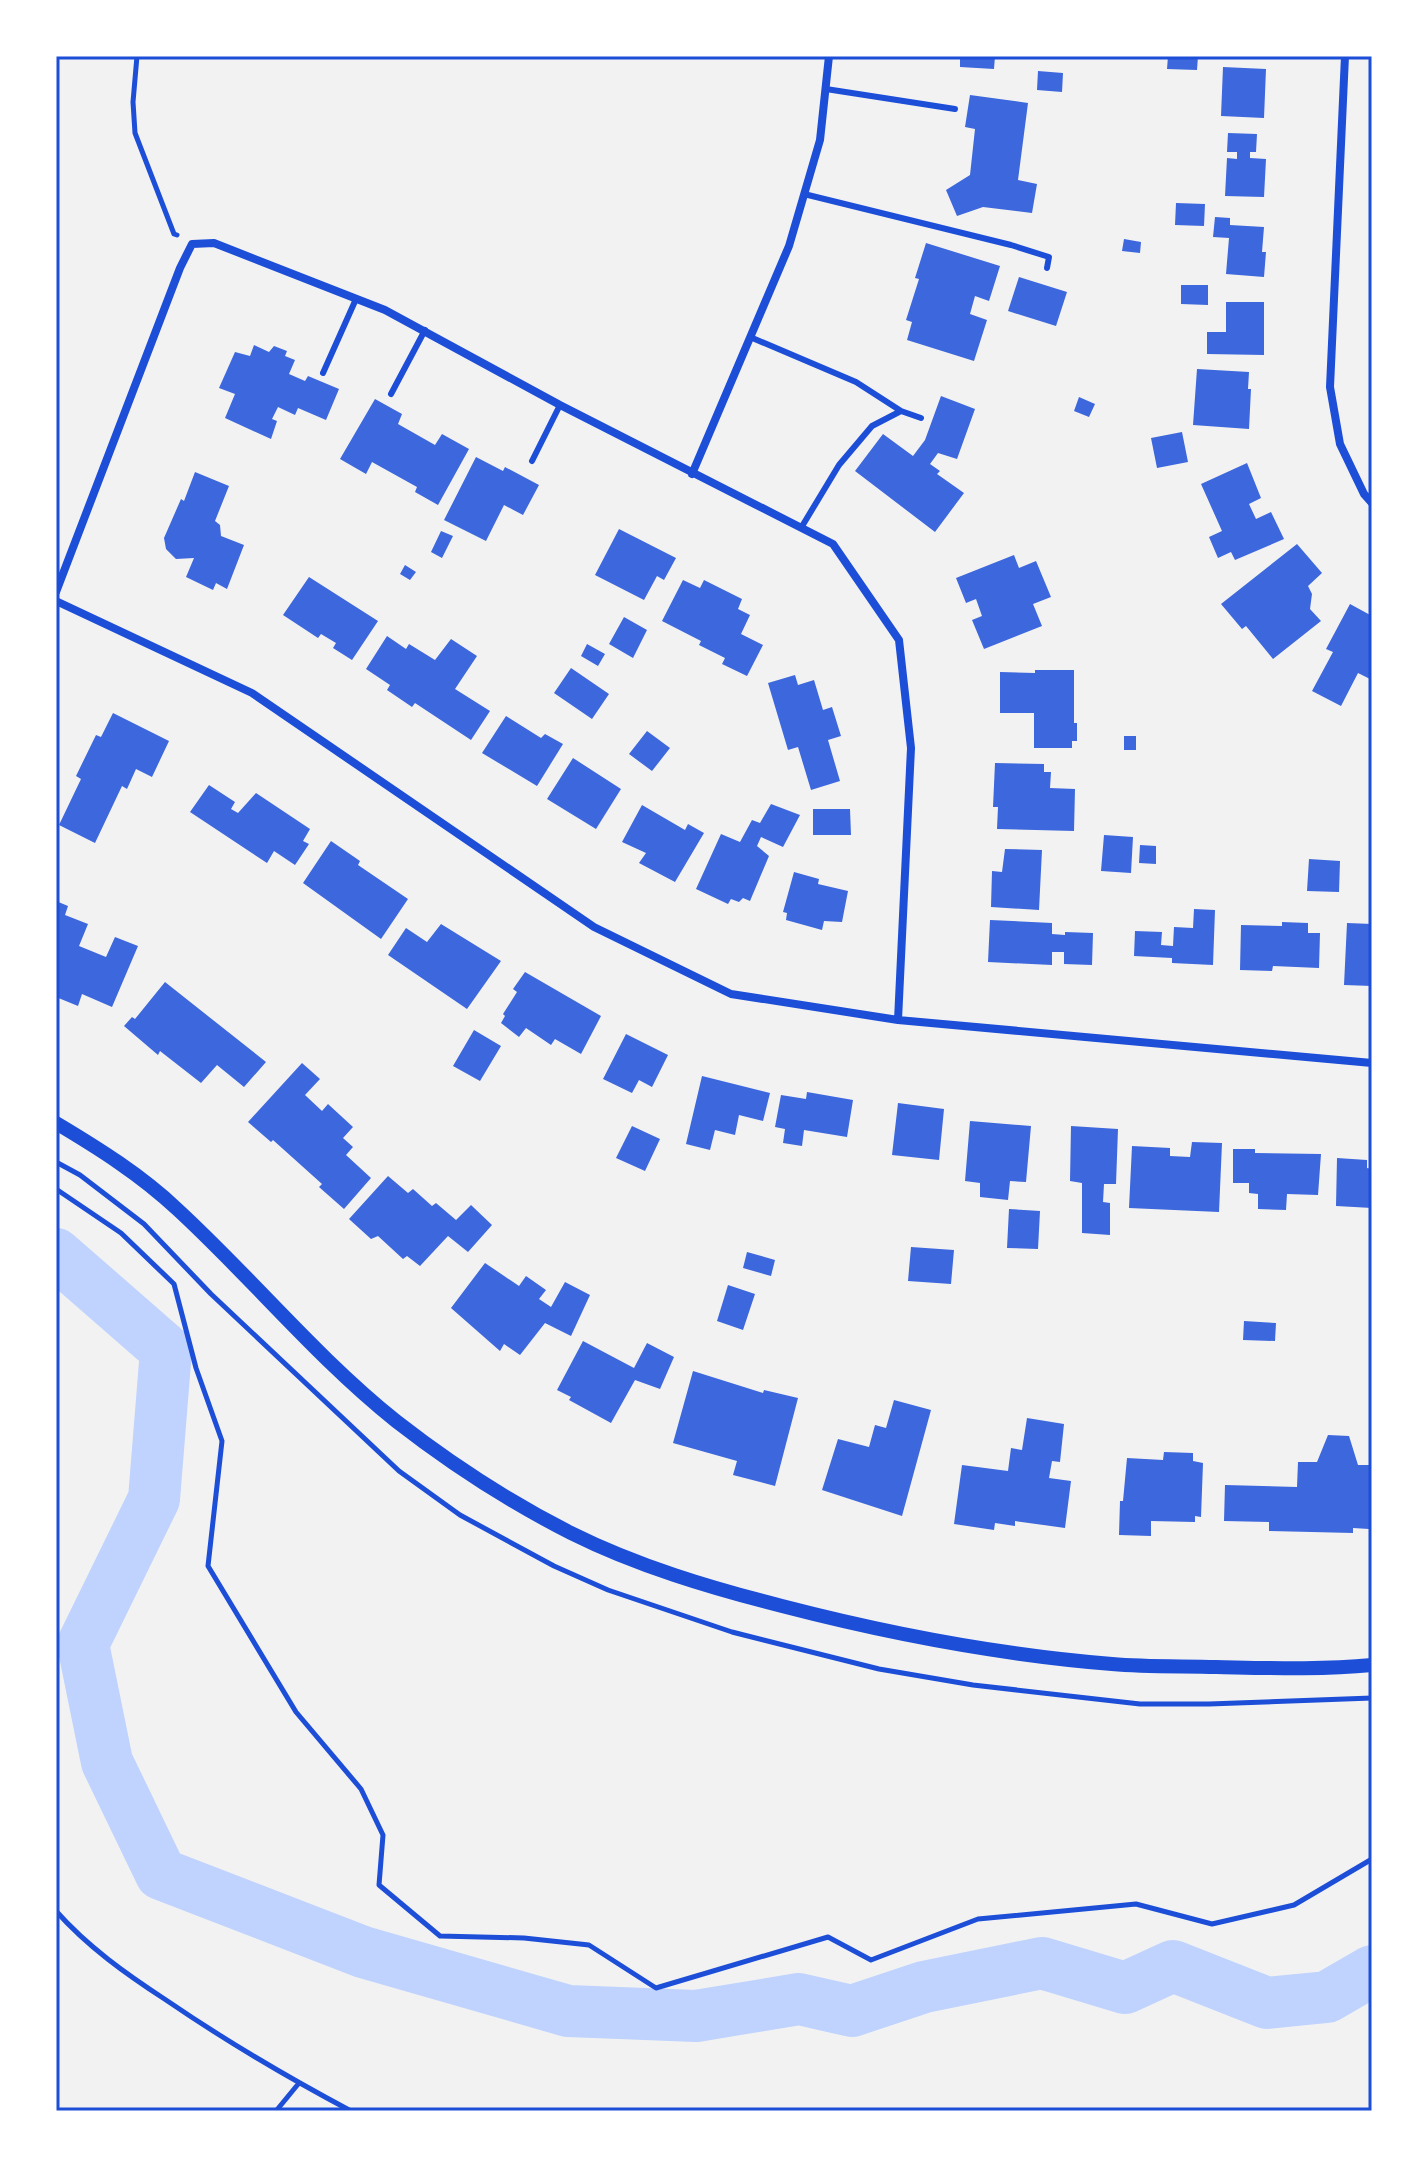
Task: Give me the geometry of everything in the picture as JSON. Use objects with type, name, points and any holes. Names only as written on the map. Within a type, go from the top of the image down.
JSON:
[{"type":"street","points":[[692,474],[789,246],[820,140],[829,56]]},
{"type":"street","points":[[1345,56],[1330,387],[1340,444],[1364,494],[1372,503]]},
{"type":"street","points":[[56,592],[174,283],[192,244],[214,243],[425,330],[560,405],[833,544],[899,640],[911,748],[898,1020]]},
{"type":"street","points":[[56,601],[252,693],[594,927],[731,994],[898,1020],[1372,1063]]},
{"type":"street","points":[[56,1123],[103,1151],[175,1206],[252,1282],[318,1354],[396,1420],[458,1466],[516,1503],[587,1540],[732,1593],[854,1625],[941,1641],[1114,1664],[1275,1669],[1372,1665]]},
{"type":"lane","points":[[826,89],[955,109]]},
{"type":"lane","points":[[804,194],[1011,245],[1049,257],[1047,268]]},
{"type":"lane","points":[[323,373],[356,299]]},
{"type":"lane","points":[[391,394],[425,330]]},
{"type":"lane","points":[[750,337],[856,382],[901,411],[921,418]]},
{"type":"lane","points":[[532,461],[560,405]]},
{"type":"lane","points":[[801,528],[839,465],[872,426],[901,411]]},
{"type":"path","points":[[137,56],[133,102],[135,133],[174,234],[192,244]]},
{"type":"path","points":[[56,1162],[80,1175],[144,1224],[211,1294],[399,1471],[460,1515],[554,1566],[608,1590],[732,1632],[879,1669],[973,1685],[1140,1704],[1372,1698]]},
{"type":"path","points":[[56,1189],[121,1233],[174,1284],[196,1368],[222,1441],[208,1566],[296,1712],[361,1789],[383,1835],[379,1885],[440,1936],[524,1938],[589,1945],[656,1988],[828,1937],[871,1960],[978,1919],[1136,1904],[1212,1924],[1294,1905],[1372,1859]]},
{"type":"path","points":[[56,1911],[106,1960],[204,2026],[351,2111]]},
{"type":"path","points":[[276,2111],[299,2083]]},
{"type":"building","points":[[960,56],[995,56],[994,69],[960,67]]},
{"type":"building","points":[[1168,56],[1198,56],[1197,70],[1167,69]]},
{"type":"building","points":[[1223,67],[1266,69],[1264,118],[1221,116]]},
{"type":"building","points":[[1038,71],[1063,73],[1062,92],[1037,90]]},
{"type":"building","points":[[970,95],[1028,103],[1018,180],[1037,184],[1032,213],[983,207],[957,216],[946,190],[970,175],[975,129],[965,127]]},
{"type":"building","points":[[1228,133],[1257,134],[1256,152],[1250,152],[1250,158],[1266,159],[1264,197],[1225,196],[1227,158],[1237,159],[1237,152],[1227,152]]},
{"type":"building","points":[[1176,203],[1205,204],[1204,226],[1175,225]]},
{"type":"building","points":[[1215,217],[1230,218],[1230,225],[1264,227],[1264,277],[1226,274],[1229,238],[1213,237]]},
{"type":"building","points":[[1124,239],[1141,242],[1140,253],[1122,251]]},
{"type":"building","points":[[926,243],[1000,266],[989,301],[975,296],[970,314],[987,320],[974,361],[907,340],[912,322],[906,320]]},
{"type":"building","points":[[1019,277],[1067,292],[1056,326],[1008,311]]},
{"type":"building","points":[[1181,285],[1208,285],[1208,305],[1181,304]]},
{"type":"building","points":[[1226,302],[1264,302],[1264,355],[1207,354],[1207,332],[1226,332]]},
{"type":"building","points":[[254,345],[269,352],[274,346],[287,351],[285,356],[295,360],[289,374],[305,381],[308,376],[339,389],[326,420],[298,408],[295,415],[278,407],[272,419],[277,421],[271,439],[225,418],[235,394],[219,388],[235,352],[250,356]]},
{"type":"building","points":[[1197,369],[1249,372],[1249,429],[1193,425]]},
{"type":"building","points":[[941,396],[975,409],[957,459],[938,453],[930,464],[940,471],[937,474],[964,493],[935,532],[855,471],[883,434],[913,456],[925,440]]},
{"type":"building","points":[[1079,397],[1095,404],[1089,417],[1074,411]]},
{"type":"building","points":[[375,399],[402,414],[398,424],[435,445],[442,434],[469,449],[438,505],[415,492],[417,487],[372,462],[366,474],[340,459]]},
{"type":"building","points":[[1182,432],[1188,462],[1157,468],[1151,438]]},
{"type":"building","points":[[476,457],[503,471],[505,467],[539,485],[523,515],[504,505],[486,541],[444,520]]},
{"type":"building","points":[[1247,463],[1261,498],[1249,504],[1256,519],[1271,512],[1284,539],[1235,560],[1231,552],[1218,558],[1209,537],[1222,531],[1201,484]]},
{"type":"building","points":[[195,472],[229,486],[215,521],[220,525],[221,536],[244,545],[227,589],[216,583],[213,590],[186,577],[194,558],[176,559],[166,549],[164,538]]},
{"type":"building","points":[[619,529],[676,558],[664,580],[657,576],[644,600],[595,575]]},
{"type":"building","points":[[441,531],[453,536],[442,558],[431,552]]},
{"type":"building","points":[[1297,544],[1322,573],[1308,586],[1312,594],[1310,609],[1321,621],[1273,659],[1246,626],[1242,629],[1221,604]]},
{"type":"building","points":[[1014,555],[1019,568],[1036,561],[1051,597],[1033,604],[1042,626],[984,649],[972,620],[982,616],[976,599],[966,603],[956,578]]},
{"type":"building","points":[[405,565],[416,572],[410,580],[400,574]]},
{"type":"building","points":[[309,577],[378,621],[352,660],[333,648],[336,643],[321,634],[318,638],[283,615]]},
{"type":"building","points":[[683,580],[700,588],[704,580],[742,599],[738,609],[750,615],[741,634],[763,645],[747,676],[722,664],[725,658],[699,645],[701,641],[662,621]]},
{"type":"building","points":[[1350,604],[1372,616],[1372,680],[1358,673],[1341,706],[1312,691],[1333,652],[1326,649]]},
{"type":"building","points":[[624,617],[647,630],[633,658],[609,644]]},
{"type":"building","points":[[387,636],[406,649],[409,644],[435,660],[451,639],[477,656],[455,689],[490,711],[471,740],[415,703],[412,707],[387,690],[390,685],[366,669]]},
{"type":"building","points":[[587,644],[605,654],[598,666],[581,656]]},
{"type":"building","points":[[571,668],[609,694],[592,719],[554,693]]},
{"type":"building","points":[[1035,670],[1074,670],[1077,741],[1072,741],[1072,748],[1034,748],[1034,713],[1000,713],[1000,672],[1035,673]]},
{"type":"building","points":[[795,675],[798,685],[814,680],[823,710],[832,707],[841,736],[828,740],[840,781],[811,790],[798,747],[788,750],[768,683]]},
{"type":"building","points":[[113,713],[169,741],[152,777],[136,769],[127,789],[122,786],[95,843],[59,825],[81,779],[76,776],[96,735],[101,737]]},
{"type":"building","points":[[506,716],[541,738],[545,734],[563,744],[537,786],[482,753]]},
{"type":"building","points":[[647,731],[670,748],[652,771],[629,754]]},
{"type":"building","points":[[1124,736],[1136,736],[1136,750],[1124,750]]},
{"type":"building","points":[[573,758],[621,789],[596,829],[547,799]]},
{"type":"building","points":[[995,763],[1044,764],[1044,772],[1051,772],[1050,788],[1075,789],[1074,831],[997,829],[998,807],[993,807]]},
{"type":"building","points":[[209,785],[235,802],[231,809],[238,813],[256,793],[310,829],[303,841],[309,844],[295,865],[274,851],[267,863],[190,812]]},
{"type":"building","points":[[771,804],[800,815],[783,847],[761,837],[757,846],[769,856],[750,901],[731,899],[728,904],[696,889],[721,834],[740,842],[752,820],[760,823]]},
{"type":"building","points":[[642,805],[685,830],[688,824],[704,833],[675,882],[639,863],[646,853],[622,842]]},
{"type":"building","points":[[813,809],[850,809],[851,835],[813,835]]},
{"type":"building","points":[[1104,835],[1133,837],[1131,873],[1101,871]]},
{"type":"building","points":[[331,841],[360,861],[358,865],[408,899],[381,939],[303,883]]},
{"type":"building","points":[[1140,845],[1156,846],[1156,864],[1139,863]]},
{"type":"building","points":[[1005,849],[1042,850],[1039,910],[991,907],[992,871],[1002,872]]},
{"type":"building","points":[[1309,859],[1340,861],[1339,892],[1307,891]]},
{"type":"building","points":[[794,872],[819,879],[818,884],[848,891],[842,922],[824,921],[822,930],[786,920],[787,913],[783,912]]},
{"type":"building","points":[[56,901],[68,906],[65,915],[88,924],[79,946],[106,957],[115,937],[138,946],[112,1007],[82,994],[78,1006],[56,997]]},
{"type":"building","points":[[1194,909],[1215,910],[1213,965],[1172,963],[1172,958],[1134,956],[1135,931],[1162,932],[1161,945],[1173,946],[1174,927],[1193,928]]},
{"type":"building","points":[[990,920],[1052,923],[1052,934],[1093,933],[1092,965],[1064,964],[1064,952],[1052,952],[1052,965],[988,962]]},
{"type":"building","points":[[1282,922],[1308,923],[1308,933],[1320,933],[1319,968],[1273,966],[1272,971],[1240,970],[1241,925],[1282,926]]},
{"type":"building","points":[[1347,923],[1372,924],[1372,986],[1344,985]]},
{"type":"building","points":[[441,924],[501,961],[467,1009],[388,955],[406,928],[427,942]]},
{"type":"building","points":[[525,972],[601,1016],[581,1054],[555,1039],[551,1045],[526,1028],[519,1037],[501,1023],[517,992],[513,989]]},
{"type":"building","points":[[165,982],[266,1062],[244,1087],[217,1065],[201,1083],[160,1051],[158,1055],[124,1026],[132,1017],[135,1019]]},
{"type":"building","points":[[474,1030],[501,1046],[480,1081],[453,1066]]},
{"type":"building","points":[[626,1034],[668,1055],[652,1087],[639,1080],[632,1093],[603,1079]]},
{"type":"building","points":[[302,1063],[320,1079],[305,1095],[322,1111],[328,1104],[353,1127],[343,1138],[353,1147],[346,1155],[371,1178],[344,1209],[319,1187],[322,1184],[248,1122]]},
{"type":"building","points":[[702,1076],[770,1093],[763,1121],[739,1115],[735,1135],[715,1130],[710,1150],[686,1144]]},
{"type":"building","points":[[807,1092],[853,1100],[847,1137],[804,1130],[802,1146],[783,1143],[785,1129],[775,1127],[781,1095],[806,1099]]},
{"type":"building","points":[[898,1103],[944,1109],[939,1160],[892,1155]]},
{"type":"building","points":[[970,1121],[1031,1126],[1026,1182],[1010,1181],[1008,1200],[980,1197],[980,1183],[965,1181]]},
{"type":"building","points":[[632,1126],[660,1139],[645,1171],[616,1158]]},
{"type":"building","points":[[1071,1126],[1118,1129],[1116,1184],[1104,1184],[1103,1202],[1110,1203],[1110,1235],[1082,1233],[1082,1183],[1070,1181]]},
{"type":"building","points":[[1192,1142],[1222,1143],[1219,1212],[1129,1208],[1132,1146],[1170,1148],[1170,1156],[1190,1157]]},
{"type":"building","points":[[1233,1149],[1255,1149],[1255,1153],[1321,1154],[1318,1195],[1287,1194],[1286,1210],[1258,1209],[1258,1194],[1249,1193],[1249,1183],[1233,1183]]},
{"type":"building","points":[[1337,1158],[1367,1160],[1367,1168],[1372,1169],[1372,1208],[1336,1206]]},
{"type":"building","points":[[388,1176],[408,1193],[413,1189],[432,1206],[436,1203],[456,1220],[471,1205],[492,1225],[468,1252],[448,1236],[420,1266],[407,1256],[403,1259],[378,1236],[371,1239],[349,1219]]},
{"type":"building","points":[[1009,1209],[1040,1211],[1038,1249],[1007,1248]]},
{"type":"building","points":[[911,1247],[954,1250],[951,1284],[908,1281]]},
{"type":"building","points":[[747,1252],[775,1260],[771,1276],[743,1268]]},
{"type":"building","points":[[485,1263],[519,1286],[526,1276],[546,1290],[539,1299],[551,1307],[565,1282],[590,1295],[571,1336],[545,1323],[520,1355],[504,1344],[500,1351],[451,1308]]},
{"type":"building","points":[[728,1285],[755,1294],[743,1330],[717,1321]]},
{"type":"building","points":[[1244,1321],[1276,1323],[1275,1341],[1243,1340]]},
{"type":"building","points":[[583,1341],[634,1368],[647,1343],[674,1357],[660,1389],[635,1380],[611,1423],[557,1390]]},
{"type":"building","points":[[693,1371],[763,1393],[764,1390],[798,1398],[775,1486],[733,1475],[737,1461],[673,1443]]},
{"type":"building","points":[[894,1400],[931,1410],[902,1516],[822,1490],[838,1439],[869,1447],[875,1425],[886,1428]]},
{"type":"building","points":[[1027,1418],[1064,1424],[1060,1462],[1052,1461],[1049,1478],[1071,1481],[1065,1528],[1015,1521],[1015,1526],[995,1523],[994,1530],[954,1524],[962,1465],[1008,1471],[1011,1448],[1022,1450]]},
{"type":"building","points":[[1328,1435],[1349,1436],[1358,1465],[1370,1465],[1369,1529],[1353,1528],[1353,1533],[1269,1531],[1269,1522],[1224,1521],[1225,1485],[1297,1487],[1298,1462],[1317,1462]]},
{"type":"building","points":[[1164,1452],[1193,1453],[1193,1461],[1203,1463],[1201,1517],[1195,1516],[1195,1522],[1151,1521],[1151,1536],[1119,1535],[1120,1501],[1123,1501],[1127,1458],[1163,1460]]},
{"type":"waterway","points":[[56,1254],[166,1350],[154,1499],[83,1644],[107,1762],[161,1874],[363,1952],[568,2011],[696,2016],[799,1999],[852,2011],[924,1987],[1042,1963],[1125,1988],[1173,1966],[1267,2003],[1327,1997],[1372,1971]]}]
